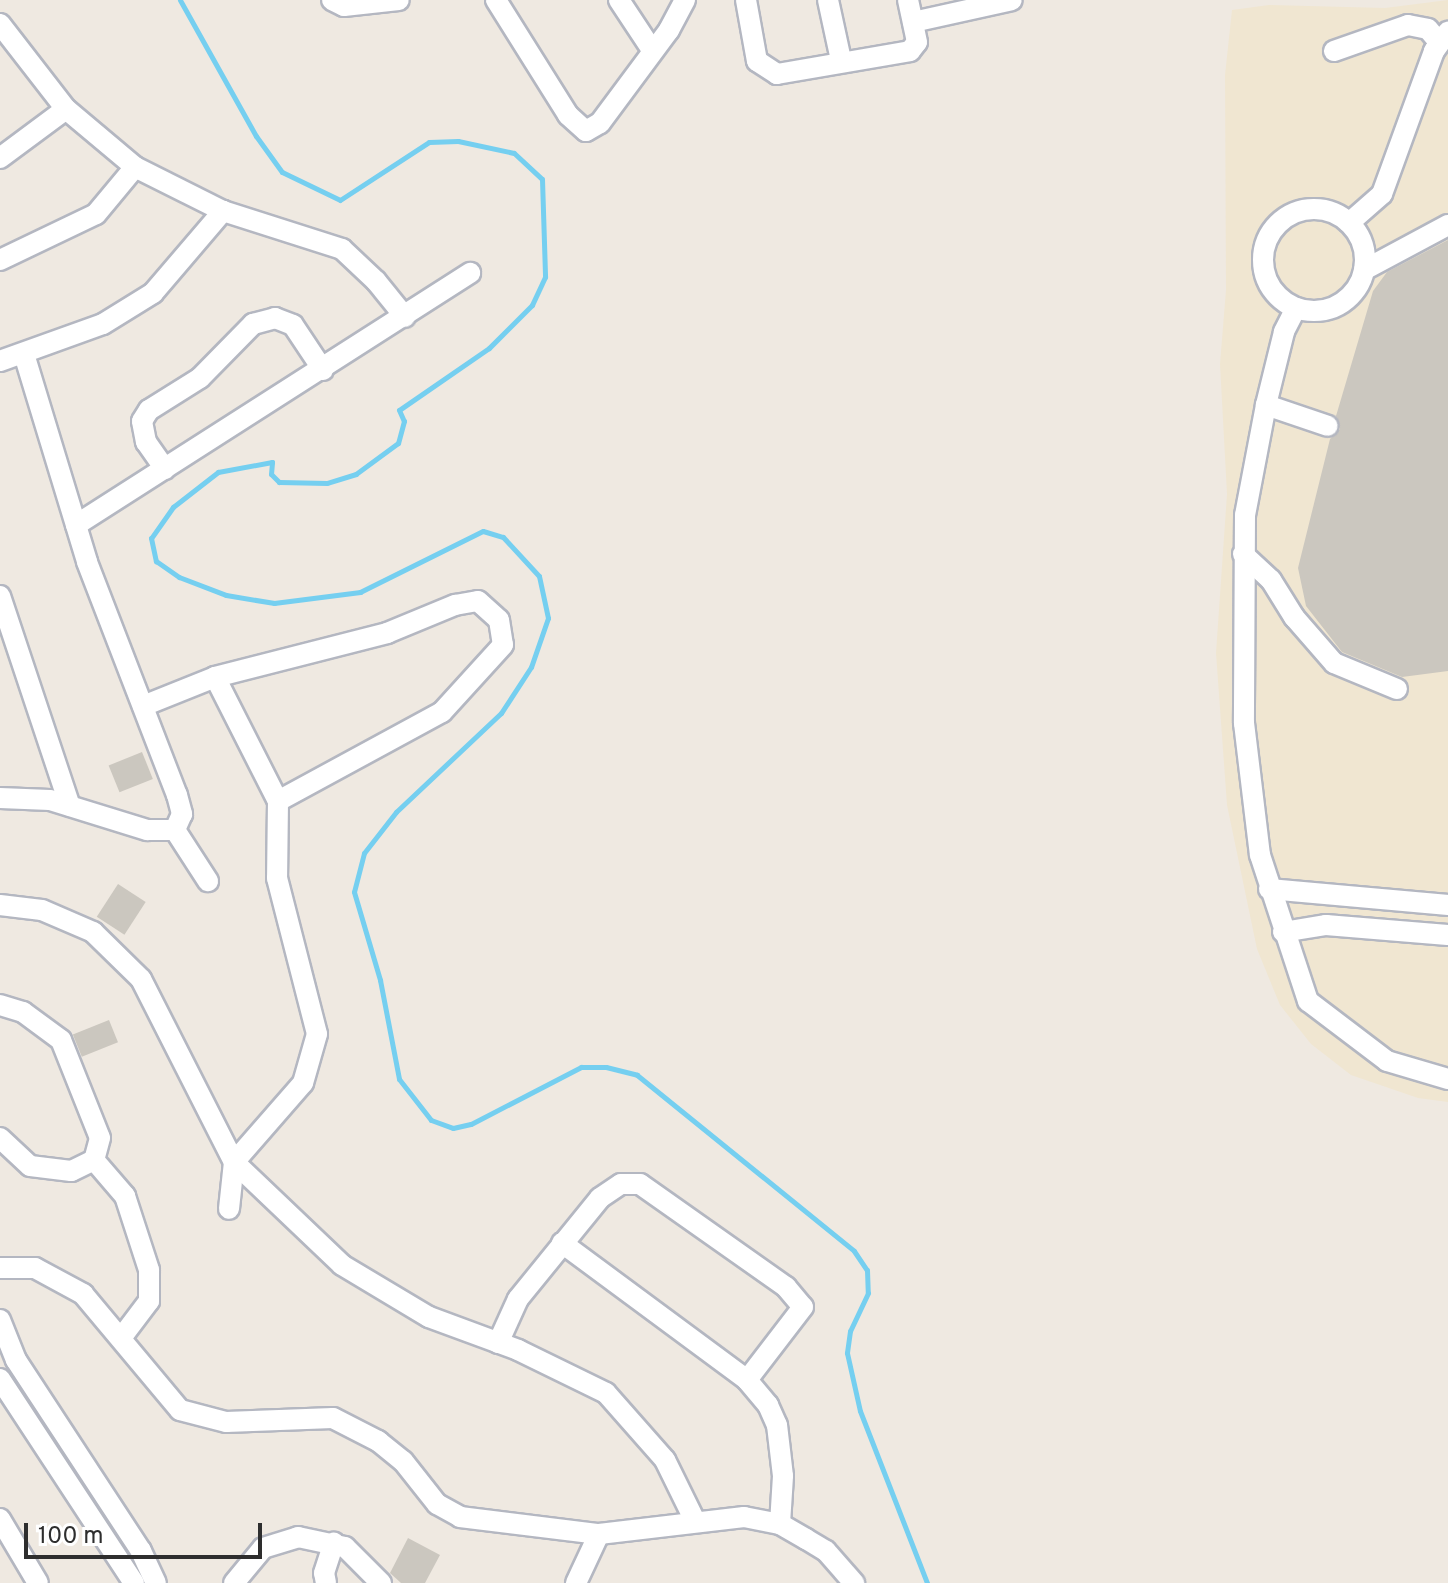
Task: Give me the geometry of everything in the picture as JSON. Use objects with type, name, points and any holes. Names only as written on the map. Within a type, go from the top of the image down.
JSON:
[{"type":"street","points":[[332,0],[344,6],[399,0]]},
{"type":"street","points":[[496,0],[568,115],[586,131],[600,123],[685,0]]},
{"type":"street","points":[[619,0],[652,50]]},
{"type":"street","points":[[746,0],[754,52],[764,68],[777,74],[841,60],[910,51],[917,42],[908,0]]},
{"type":"street","points":[[828,0],[841,60]]},
{"type":"street","points":[[913,22],[1012,0]]},
{"type":"street","points":[[0,24],[66,109],[135,167],[223,211],[342,249],[376,281],[405,317]]},
{"type":"street","points":[[1334,51],[1408,25],[1428,29],[1443,37],[1382,194],[1349,223]]},
{"type":"street","points":[[0,158],[66,109]]},
{"type":"street","points":[[0,260],[96,214],[135,167]]},
{"type":"street","points":[[1310,209],[1331,211],[1349,223],[1362,242],[1364,270],[1358,287],[1341,304],[1319,311],[1296,308],[1278,297],[1263,269],[1264,248],[1273,228],[1290,215],[1310,209]]},
{"type":"street","points":[[0,361],[103,324],[153,293],[223,211]]},
{"type":"street","points":[[1364,270],[1448,225]]},
{"type":"street","points":[[76,525],[323,370],[470,273]]},
{"type":"street","points":[[1296,308],[1266,405],[1245,515],[1243,554],[1244,723],[1269,889],[1308,1001],[1325,1017],[1387,1061],[1448,1079]]},
{"type":"street","points":[[165,469],[146,442],[142,421],[149,410],[200,378],[253,324],[275,318],[293,325],[323,370]]},
{"type":"street","points":[[24,354],[76,525],[182,814],[175,830]]},
{"type":"street","points":[[1266,405],[1328,426]]},
{"type":"street","points":[[1243,554],[1271,580],[1294,617],[1334,663],[1397,689]]},
{"type":"street","points":[[0,596],[70,806]]},
{"type":"street","points":[[143,706],[215,677],[387,633],[455,605],[478,601],[499,620],[503,645],[442,712],[278,801]]},
{"type":"street","points":[[215,677],[278,801],[277,878],[317,1034],[303,1083],[234,1162],[229,1209]]},
{"type":"street","points":[[0,798],[70,806],[147,830],[175,830]]},
{"type":"street","points":[[175,830],[208,881]]},
{"type":"street","points":[[1269,889],[1448,905]]},
{"type":"street","points":[[0,905],[69,920],[120,954],[152,997],[186,1075],[234,1162],[342,1265],[429,1317],[498,1343],[606,1393],[665,1460],[694,1519]]},
{"type":"street","points":[[1283,932],[1326,925],[1448,935]]},
{"type":"street","points":[[0,1005],[46,1026],[66,1049],[99,1131],[94,1160]]},
{"type":"street","points":[[0,1138],[14,1156],[36,1168],[71,1171],[94,1160]]},
{"type":"street","points":[[94,1160],[125,1196],[149,1270],[149,1301],[121,1338]]},
{"type":"street","points":[[498,1343],[518,1299],[600,1198],[621,1184],[640,1184],[786,1287],[803,1307],[747,1380]]},
{"type":"street","points":[[562,1243],[747,1380],[777,1425],[785,1500],[780,1524]]},
{"type":"street","points":[[0,1268],[35,1268],[65,1281],[99,1309],[164,1397],[192,1415],[226,1422],[333,1418],[378,1441],[403,1461],[437,1504],[460,1517],[599,1534],[726,1515],[780,1524],[826,1551],[854,1583]]},
{"type":"street","points":[[0,1320],[16,1360],[141,1551],[156,1583]]},
{"type":"street","points":[[0,1379],[134,1583]]},
{"type":"street","points":[[0,1519],[38,1583]]},
{"type":"street","points":[[576,1583],[599,1534]]},
{"type":"street","points":[[234,1583],[263,1548],[282,1539],[334,1543],[345,1547],[381,1583]]},
{"type":"street","points":[[326,1583],[324,1573],[334,1543]]},
{"type":"shaded area","points":[[1448,0],[1448,1102],[1418,1098],[1351,1075],[1311,1044],[1280,1005],[1257,949],[1227,805],[1216,653],[1227,494],[1220,364],[1226,290],[1225,75],[1232,10],[1269,5],[1385,8]]},
{"type":"building","points":[[1448,240],[1448,671],[1402,677],[1342,652],[1306,606],[1298,568],[1330,439],[1340,429],[1336,416],[1373,291],[1387,272]]},
{"type":"building","points":[[142,752],[153,779],[119,792],[109,765]]},
{"type":"building","points":[[118,884],[146,902],[124,935],[97,917]]},
{"type":"building","points":[[109,1020],[118,1042],[82,1057],[73,1035]]},
{"type":"building","points":[[408,1538],[440,1555],[425,1583],[401,1583],[390,1573]]},
{"type":"waterway","points":[[180,0],[256,136],[282,172],[340,200],[429,142],[458,141],[514,153],[542,179],[545,277],[532,305],[489,348],[399,410],[404,421],[398,443],[356,474],[327,483],[279,482],[271,474],[272,462],[218,472],[173,507],[151,538],[156,561],[179,577],[226,595],[274,603],[360,592],[483,531],[503,537],[539,576],[548,618],[531,667],[501,713],[396,812],[364,853],[354,892],[380,980],[399,1079],[431,1120],[453,1128],[471,1124],[581,1067],[606,1067],[637,1075],[854,1251],[867,1270],[868,1293],[850,1331],[847,1353],[860,1411],[927,1583]]}]
